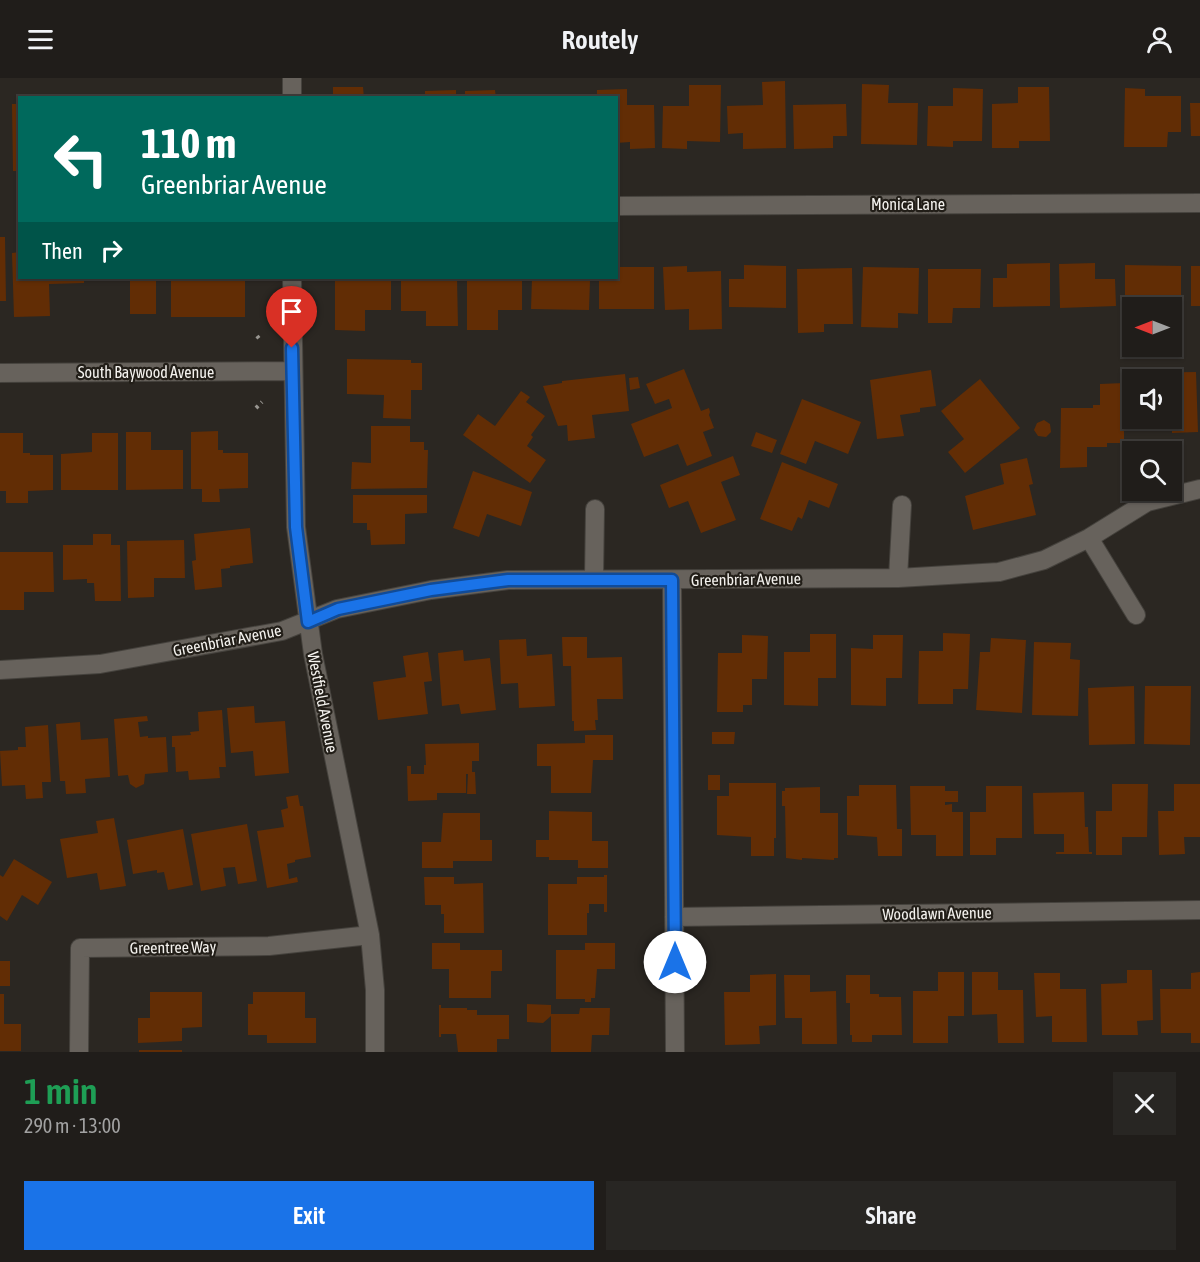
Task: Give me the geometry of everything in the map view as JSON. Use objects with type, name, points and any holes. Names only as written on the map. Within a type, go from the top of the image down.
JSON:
[{"type":"street","points":[[292,78],[292,96]]},
{"type":"street","name":"Monica Lane","points":[[618,206],[1200,203]]},
{"type":"street","name":"Westfield Avenue","points":[[292,279],[296,527],[308,622],[370,934],[375,990],[375,1052]]},
{"type":"street","name":"South Baywood Avenue","points":[[0,373],[292,371]]},
{"type":"street","name":"Greenbriar Avenue","points":[[0,670],[100,664],[282,632],[338,609],[431,590],[508,580],[898,578],[999,572],[1044,560],[1089,538],[1147,502],[1200,489]]},
{"type":"street","points":[[898,578],[902,505]]},
{"type":"street","points":[[594,579],[595,509]]},
{"type":"street","points":[[1089,538],[1136,615]]},
{"type":"street","points":[[672,580],[675,1052]]},
{"type":"street","name":"Woodlawn Avenue","points":[[674,917],[1200,909]]},
{"type":"street","name":"Greentree Way","points":[[79,1052],[80,948],[269,946],[370,934]]},
{"type":"path","points":[[257,336],[261,341]]},
{"type":"path","points":[[256,408],[262,402]]},
{"type":"building","points":[[785,81],[786,148],[743,149],[743,133],[728,134],[727,106],[763,105],[762,82]]},
{"type":"building","points":[[862,84],[889,85],[888,103],[918,103],[917,145],[861,144]]},
{"type":"building","points":[[689,85],[721,85],[720,142],[687,141],[687,149],[662,148],[663,106],[689,106]]},
{"type":"building","points":[[333,87],[363,87],[364,96],[333,96]]},
{"type":"building","points":[[1018,87],[1049,87],[1050,141],[1019,141],[1019,148],[992,148],[992,104],[1018,103]]},
{"type":"building","points":[[953,88],[983,89],[982,141],[953,141],[953,147],[927,146],[928,106],[953,106]]},
{"type":"building","points":[[1125,88],[1145,89],[1145,96],[1181,96],[1181,132],[1168,132],[1167,147],[1124,147]]},
{"type":"building","points":[[627,89],[627,105],[654,105],[655,148],[630,149],[630,142],[618,143],[618,96],[597,96],[597,90]]},
{"type":"building","points":[[456,90],[456,96],[425,96],[425,91]]},
{"type":"building","points":[[495,90],[496,96],[465,96],[465,91]]},
{"type":"building","points":[[1190,103],[1200,103],[1200,136],[1191,136]]},
{"type":"building","points":[[12,104],[18,104],[18,171],[13,171]]},
{"type":"building","points":[[846,104],[847,136],[833,136],[833,148],[794,149],[793,105]]},
{"type":"building","points":[[0,237],[5,237],[6,301],[0,301]]},
{"type":"building","points":[[18,252],[18,279],[84,279],[84,283],[49,284],[50,316],[14,317],[12,253]]},
{"type":"building","points":[[1050,263],[1050,306],[993,307],[993,278],[1007,278],[1007,264]]},
{"type":"building","points":[[1095,263],[1095,279],[1115,279],[1116,306],[1060,308],[1059,264]]},
{"type":"building","points":[[744,265],[786,266],[786,308],[729,307],[729,279],[744,279]]},
{"type":"building","points":[[1125,265],[1181,266],[1181,297],[1125,297]]},
{"type":"building","points":[[687,266],[687,272],[721,271],[722,329],[689,330],[689,309],[665,310],[663,267]]},
{"type":"building","points":[[1191,266],[1200,266],[1200,306],[1191,306]]},
{"type":"building","points":[[618,267],[654,267],[654,309],[599,309],[599,279],[618,279]]},
{"type":"building","points":[[863,267],[919,268],[918,314],[898,313],[898,328],[861,327]]},
{"type":"building","points":[[852,268],[853,324],[824,324],[824,332],[798,333],[797,269]]},
{"type":"building","points":[[928,269],[981,269],[980,308],[953,308],[952,323],[928,323]]},
{"type":"building","points":[[96,279],[156,279],[156,314],[130,314],[130,281],[96,281]]},
{"type":"building","points":[[171,279],[245,279],[245,317],[171,317]]},
{"type":"building","points":[[335,279],[391,279],[391,310],[365,310],[365,331],[335,330]]},
{"type":"building","points":[[401,279],[457,279],[458,326],[426,326],[426,311],[401,311]]},
{"type":"building","points":[[467,279],[522,279],[522,310],[498,310],[498,330],[467,330]]},
{"type":"building","points":[[532,279],[590,281],[589,310],[531,309]]},
{"type":"building","points":[[347,359],[411,360],[411,363],[422,363],[422,390],[411,390],[411,419],[383,418],[384,395],[347,394]]},
{"type":"building","points":[[684,369],[701,411],[709,408],[714,428],[703,432],[712,456],[687,466],[678,444],[644,457],[631,424],[672,408],[669,399],[655,404],[646,384]]},
{"type":"building","points":[[931,370],[936,406],[920,408],[920,412],[900,415],[904,436],[877,439],[870,380]]},
{"type":"building","points":[[1182,372],[1196,372],[1198,432],[1172,433],[1172,429],[1182,429]]},
{"type":"building","points":[[625,374],[629,411],[592,415],[595,438],[568,441],[567,425],[558,426],[543,386],[562,383],[562,381]]},
{"type":"building","points":[[638,377],[640,388],[630,390],[629,378]]},
{"type":"building","points":[[980,379],[1020,428],[965,473],[948,452],[964,439],[941,411]]},
{"type":"building","points":[[1122,383],[1124,441],[1107,443],[1107,447],[1087,447],[1087,467],[1060,468],[1061,408],[1093,408],[1093,405],[1100,405],[1100,384]]},
{"type":"building","points":[[521,391],[530,397],[526,402],[545,416],[531,435],[533,437],[527,446],[546,460],[530,483],[463,435],[478,414],[495,426]]},
{"type":"building","points":[[802,399],[861,422],[848,454],[815,441],[806,464],[780,454]]},
{"type":"building","points":[[1044,420],[1050,424],[1051,432],[1046,437],[1038,436],[1034,430],[1037,423]]},
{"type":"building","points":[[371,426],[410,426],[410,442],[424,442],[424,450],[428,450],[427,488],[351,489],[352,462],[371,463]]},
{"type":"building","points":[[218,431],[218,450],[223,450],[223,453],[248,453],[248,488],[219,489],[220,502],[202,502],[202,489],[191,489],[191,432]]},
{"type":"building","points":[[126,432],[151,432],[151,450],[183,450],[183,489],[126,490]]},
{"type":"building","points":[[756,432],[777,440],[772,453],[751,446]]},
{"type":"building","points":[[0,433],[23,433],[23,453],[53,455],[53,490],[28,491],[28,503],[6,503],[6,491],[0,491]]},
{"type":"building","points":[[92,433],[118,433],[118,490],[61,490],[61,454],[92,452]]},
{"type":"building","points":[[733,456],[740,475],[721,482],[736,520],[701,533],[688,501],[669,508],[660,485]]},
{"type":"building","points":[[1027,458],[1033,484],[1029,485],[1036,515],[973,530],[965,496],[1004,484],[1000,464]]},
{"type":"building","points":[[782,462],[838,484],[829,508],[809,500],[802,519],[798,517],[792,531],[760,519]]},
{"type":"building","points":[[473,471],[532,492],[521,526],[487,514],[479,537],[453,528]]},
{"type":"building","points":[[353,495],[427,495],[427,513],[405,514],[405,544],[371,545],[367,523],[353,523]]},
{"type":"building","points":[[250,528],[253,563],[221,569],[222,587],[195,590],[192,561],[196,560],[194,534]]},
{"type":"building","points":[[93,534],[111,534],[111,545],[120,545],[121,601],[95,601],[94,583],[87,583],[87,579],[63,580],[63,545],[93,545]]},
{"type":"building","points":[[184,540],[185,578],[154,578],[154,597],[128,598],[127,541]]},
{"type":"building","points":[[0,552],[53,552],[54,592],[24,592],[24,610],[0,610]]},
{"type":"building","points":[[943,633],[970,634],[968,689],[953,689],[953,704],[918,704],[919,651],[943,651]]},
{"type":"building","points":[[810,634],[836,634],[836,678],[818,678],[818,706],[784,705],[784,652],[810,652]]},
{"type":"building","points":[[742,635],[768,636],[767,679],[752,679],[752,705],[743,705],[743,712],[717,712],[718,653],[742,653]]},
{"type":"building","points":[[873,635],[903,635],[902,678],[886,678],[886,706],[851,705],[851,648],[873,649]]},
{"type":"building","points":[[562,637],[587,637],[587,658],[622,657],[623,699],[597,699],[596,730],[574,731],[571,666],[563,666]]},
{"type":"building","points":[[991,638],[1026,640],[1022,713],[976,710],[980,652],[990,652]]},
{"type":"building","points":[[526,639],[527,656],[552,654],[555,706],[519,708],[518,683],[501,684],[499,640]]},
{"type":"building","points":[[1034,642],[1071,643],[1070,659],[1080,660],[1078,716],[1032,715]]},
{"type":"building","points":[[463,650],[464,661],[490,658],[496,710],[461,714],[459,704],[442,706],[438,653]]},
{"type":"building","points":[[428,652],[432,681],[424,682],[428,714],[378,720],[373,682],[406,677],[403,656]]},
{"type":"building","points":[[1134,686],[1135,744],[1089,745],[1088,688]]},
{"type":"building","points":[[1145,686],[1191,686],[1190,745],[1144,744]]},
{"type":"building","points":[[254,706],[255,723],[285,721],[289,773],[255,776],[253,751],[231,753],[227,708]]},
{"type":"building","points":[[222,710],[226,767],[219,767],[220,778],[189,780],[188,771],[176,772],[172,736],[191,735],[190,732],[199,731],[198,712]]},
{"type":"building","points":[[147,716],[148,721],[138,722],[140,737],[166,737],[168,772],[145,774],[144,784],[136,788],[130,784],[128,775],[118,776],[114,719]]},
{"type":"building","points":[[80,722],[81,740],[108,738],[110,777],[85,779],[86,793],[66,794],[65,781],[60,781],[56,724]]},
{"type":"building","points":[[48,725],[51,782],[42,782],[43,798],[26,799],[25,785],[2,786],[0,751],[26,747],[25,727]]},
{"type":"building","points":[[712,732],[735,732],[734,744],[712,744]]},
{"type":"building","points":[[585,735],[613,735],[613,760],[593,760],[591,793],[551,793],[551,766],[537,766],[537,744],[585,743]]},
{"type":"building","points":[[479,743],[479,761],[472,761],[476,794],[467,794],[468,774],[466,774],[466,793],[437,793],[437,800],[408,801],[407,766],[411,766],[411,774],[424,774],[425,744]]},
{"type":"building","points":[[708,775],[720,775],[720,790],[708,790]]},
{"type":"building","points":[[729,783],[776,783],[774,856],[751,856],[751,837],[717,835],[717,796],[729,796]]},
{"type":"building","points":[[1112,784],[1148,784],[1147,837],[1122,837],[1122,855],[1096,855],[1096,811],[1112,811]]},
{"type":"building","points":[[1174,784],[1200,784],[1200,837],[1184,837],[1185,854],[1159,855],[1158,811],[1174,811]]},
{"type":"building","points":[[859,785],[896,785],[897,829],[902,829],[902,856],[878,856],[877,837],[847,835],[847,796],[859,796]]},
{"type":"building","points":[[910,786],[945,786],[945,791],[958,791],[958,802],[945,802],[945,805],[952,804],[952,812],[963,812],[963,856],[936,856],[936,835],[911,835]]},
{"type":"building","points":[[986,786],[1022,786],[1022,838],[996,838],[996,855],[970,855],[970,812],[986,812]]},
{"type":"building","points":[[820,787],[820,813],[838,813],[838,858],[834,860],[802,858],[802,860],[786,858],[785,806],[782,806],[782,791],[785,791],[785,788]]},
{"type":"building","points":[[1084,792],[1085,827],[1088,827],[1089,852],[1092,854],[1056,854],[1056,852],[1064,852],[1064,834],[1034,834],[1033,793]]},
{"type":"building","points":[[298,795],[300,806],[303,806],[311,857],[287,864],[289,879],[297,877],[298,882],[267,888],[257,831],[284,827],[281,810],[288,808],[286,797]]},
{"type":"building","points":[[549,811],[592,812],[592,841],[608,841],[608,868],[578,868],[578,860],[549,860],[549,857],[536,857],[536,840],[549,840]]},
{"type":"building","points":[[443,813],[480,813],[480,840],[492,840],[492,861],[453,861],[453,868],[422,868],[422,842],[441,842]]},
{"type":"building","points":[[114,818],[126,886],[100,890],[97,873],[67,878],[60,839],[98,833],[96,821]]},
{"type":"building","points":[[247,824],[257,881],[238,884],[235,867],[223,868],[226,886],[201,891],[191,834]]},
{"type":"building","points":[[183,829],[193,885],[168,890],[164,872],[157,873],[157,870],[133,874],[127,840]]},
{"type":"building","points":[[14,859],[52,882],[38,905],[22,895],[7,921],[0,916],[0,875],[3,877]]},
{"type":"building","points":[[607,875],[607,912],[604,912],[604,904],[589,904],[587,935],[548,935],[548,884],[577,884],[577,877],[604,877]]},
{"type":"building","points":[[424,877],[454,877],[454,884],[483,883],[484,933],[444,933],[444,914],[441,914],[441,905],[425,905]]},
{"type":"building","points":[[432,943],[460,943],[460,950],[502,950],[502,971],[491,971],[491,998],[449,998],[449,969],[432,969]]},
{"type":"building","points":[[585,943],[615,943],[615,969],[597,969],[595,998],[591,998],[591,1002],[585,1002],[585,999],[556,999],[556,950],[585,950]]},
{"type":"building","points":[[0,961],[10,961],[10,986],[0,986]]},
{"type":"building","points":[[1127,970],[1152,970],[1153,1020],[1137,1021],[1138,1035],[1102,1035],[1101,984],[1127,983]]},
{"type":"building","points":[[938,972],[964,972],[964,1016],[948,1016],[948,1043],[913,1043],[913,991],[938,991]]},
{"type":"building","points":[[972,972],[998,972],[998,990],[1023,990],[1024,1043],[998,1043],[997,1014],[972,1015]]},
{"type":"building","points":[[1200,972],[1200,1043],[1191,1043],[1191,1033],[1161,1033],[1160,989],[1191,989],[1191,973]]},
{"type":"building","points":[[1034,973],[1060,973],[1060,989],[1086,989],[1087,1042],[1052,1042],[1052,1016],[1036,1017]]},
{"type":"building","points":[[776,974],[776,1025],[759,1026],[760,1044],[725,1045],[724,992],[750,992],[750,975]]},
{"type":"building","points":[[784,975],[810,975],[810,992],[836,991],[837,1044],[802,1044],[802,1018],[785,1018]]},
{"type":"building","points":[[846,975],[870,975],[870,994],[879,994],[879,997],[901,997],[902,1035],[872,1035],[872,1042],[852,1042],[850,1003],[846,1003]]},
{"type":"building","points":[[150,992],[202,992],[202,1027],[182,1028],[182,1041],[138,1043],[138,1018],[150,1018]]},
{"type":"building","points":[[253,992],[305,992],[305,1018],[316,1018],[316,1043],[267,1043],[267,1035],[248,1035],[248,1004],[253,1004]]},
{"type":"building","points":[[0,994],[4,994],[4,1024],[21,1024],[21,1051],[0,1051]]},
{"type":"building","points":[[527,1004],[551,1005],[551,1014],[579,1014],[580,1008],[610,1008],[609,1035],[592,1035],[591,1052],[551,1052],[551,1016],[543,1023],[527,1022]]},
{"type":"building","points":[[439,1005],[441,1008],[477,1010],[477,1015],[509,1015],[509,1039],[497,1039],[497,1052],[458,1052],[456,1034],[441,1034],[439,1037]]},
{"type":"building","points":[[139,1050],[182,1050],[182,1052],[139,1052]]},
{"type":"route","points":[[292,348],[296,527],[308,622],[338,609],[431,590],[508,580],[672,580],[675,962]]}]
